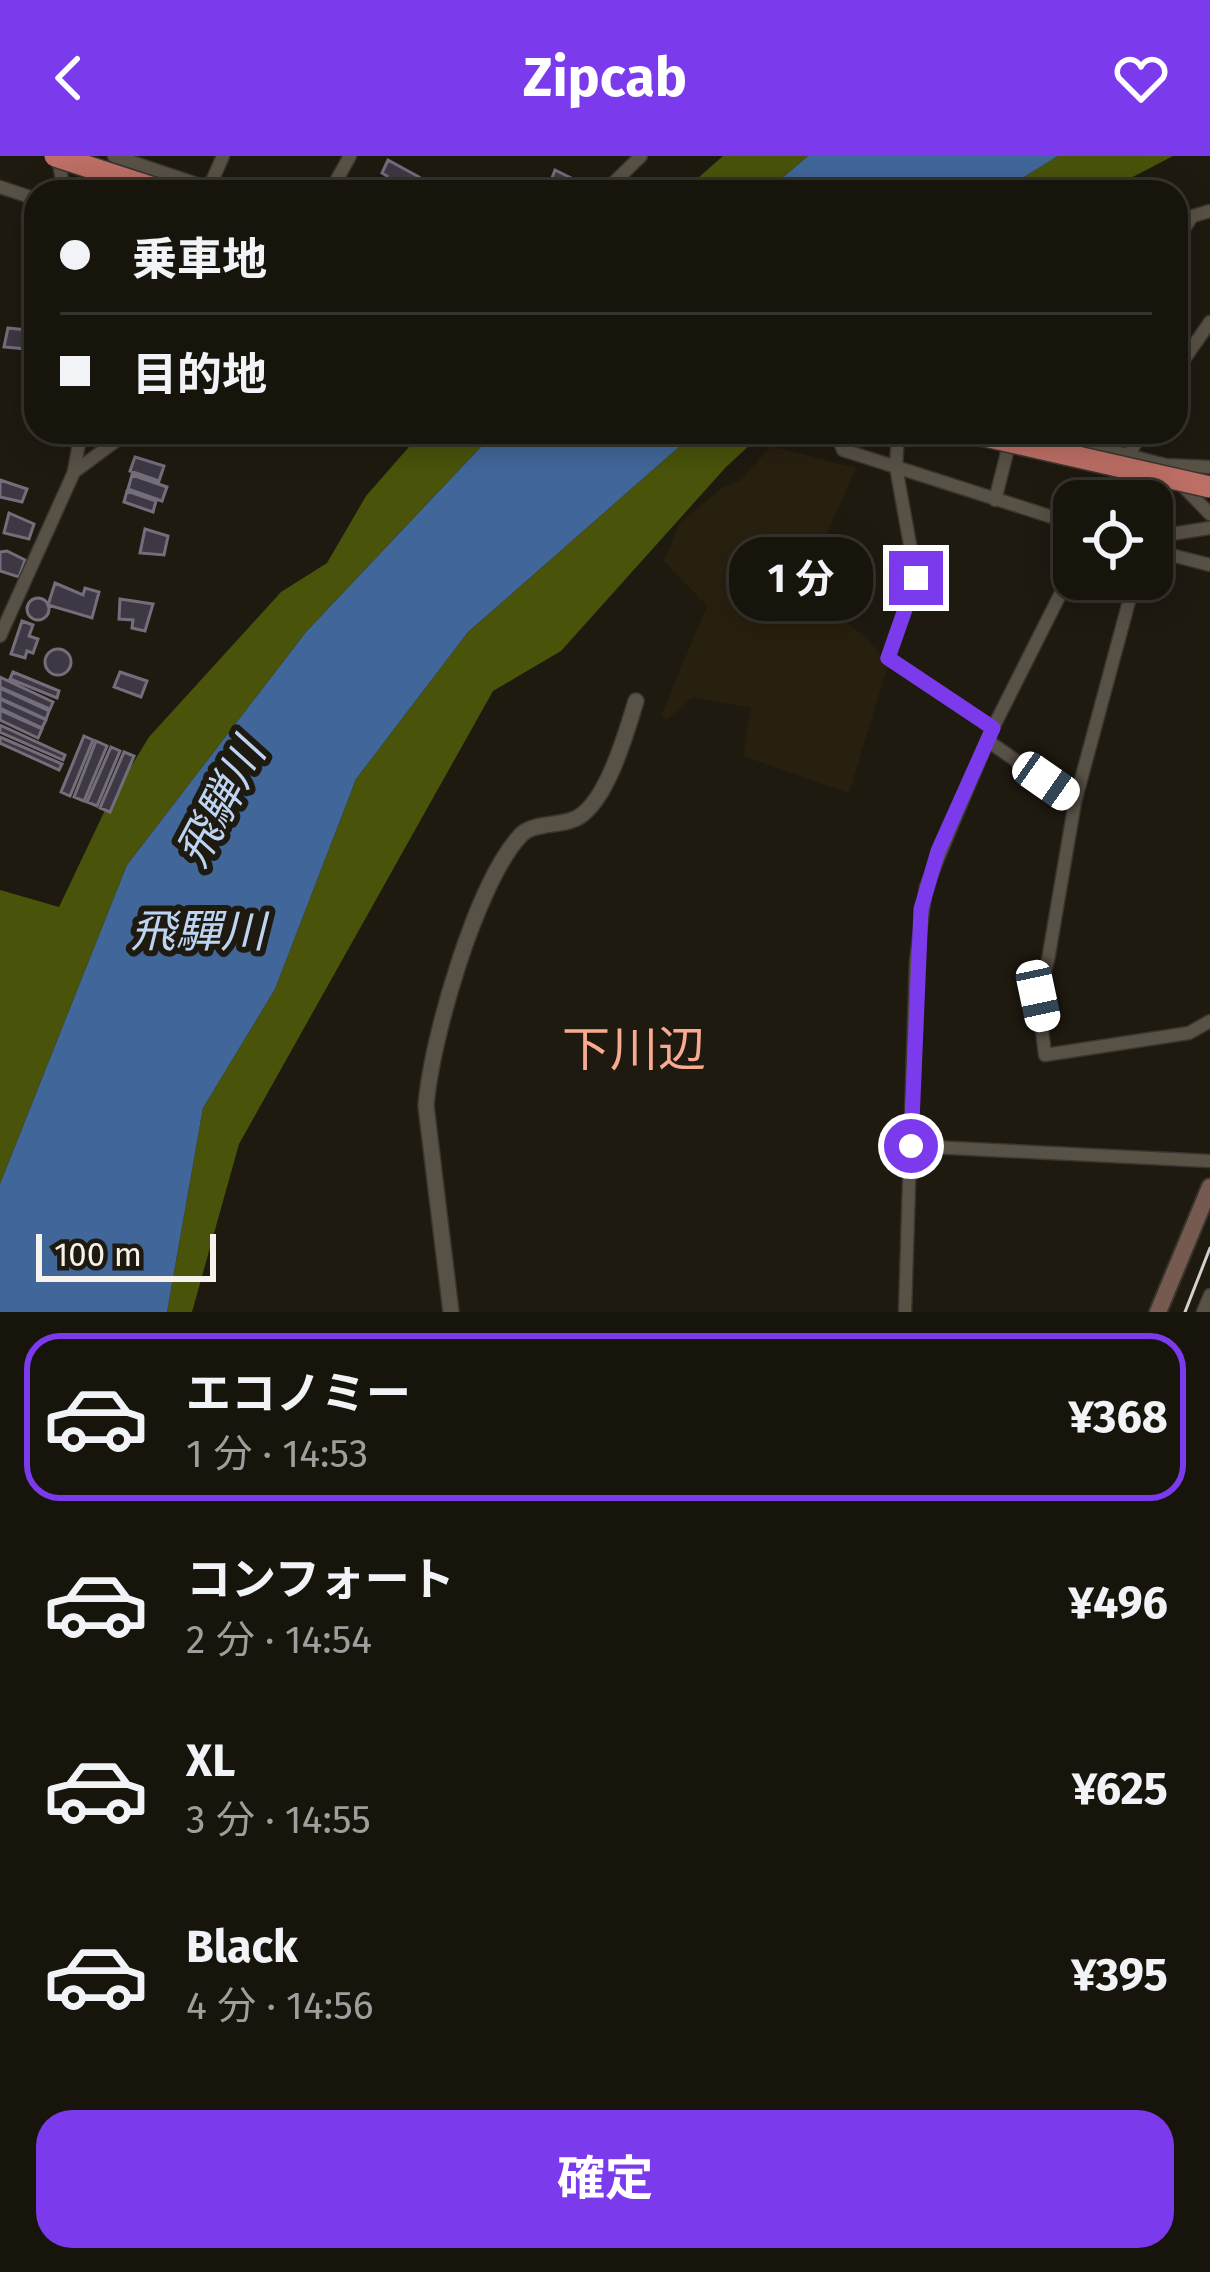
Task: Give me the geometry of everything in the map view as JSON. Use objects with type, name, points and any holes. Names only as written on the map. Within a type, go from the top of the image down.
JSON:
[{"type":"highway","points":[[56,156],[129,180]]},
{"type":"highway","points":[[1020,444],[1210,487]]},
{"type":"main road","points":[[1158,1312],[1210,1186]]},
{"type":"street","points":[[114,156],[185,180]]},
{"type":"street","points":[[616,180],[641,156]]},
{"type":"street","points":[[1188,354],[1210,322]]},
{"type":"street","points":[[0,636],[6,608],[74,472],[79,444]]},
{"type":"street","points":[[74,472],[112,444]]},
{"type":"street","points":[[840,444],[843,451],[1053,518]]},
{"type":"street","points":[[897,444],[896,467],[916,578],[888,658],[1075,802]]},
{"type":"street","points":[[995,500],[1009,444]]},
{"type":"street","points":[[1094,444],[1166,465],[1210,467]]},
{"type":"street","points":[[1116,480],[1134,444]]},
{"type":"street","points":[[1166,465],[1210,514]]},
{"type":"street","points":[[1173,534],[1210,529]]},
{"type":"street","points":[[1173,555],[1210,565]]},
{"type":"street","points":[[905,1312],[921,909],[938,851],[1057,600]]},
{"type":"street","points":[[1129,600],[1075,802],[1038,996],[1046,1055],[1189,1033],[1210,1021]]},
{"type":"street","points":[[451,1312],[426,1106],[428,1077],[457,968],[497,871],[517,839],[525,830],[586,813],[599,796],[636,701]]},
{"type":"street","points":[[911,1146],[1210,1161]]},
{"type":"street","points":[[1204,1312],[1210,1295]]},
{"type":"shaded area","points":[[771,446],[856,468],[803,587],[867,639],[888,665],[849,793],[743,756],[751,708],[693,697],[667,720],[661,716],[707,606],[664,561],[679,524],[722,488],[741,480]]},
{"type":"green space","points":[[723,156],[808,156],[780,180],[696,180]]},
{"type":"green space","points":[[1058,156],[1173,156],[1127,180],[1019,180]]},
{"type":"green space","points":[[412,444],[484,444],[306,632],[127,865],[0,1184],[0,890],[59,907],[107,806],[149,737],[281,592],[327,563],[366,496]]},
{"type":"green space","points":[[682,444],[751,444],[561,651],[493,691],[239,1144],[192,1312],[167,1312],[203,1108],[275,989],[356,779],[468,632]]},
{"type":"water","points":[[808,156],[1058,156],[1019,180],[780,180]]},
{"type":"water","name":"飛驒川","points":[[484,444],[682,444],[468,632],[356,779],[275,989],[203,1108],[167,1312],[0,1312],[0,1184],[127,865],[306,632]]},
{"type":"building","points":[[388,160],[419,177],[385,180],[382,173]]},
{"type":"building","points":[[555,170],[575,180],[551,180]]},
{"type":"building","points":[[8,328],[24,330],[24,349],[4,347]]},
{"type":"building","points":[[135,457],[164,466],[159,481],[130,471]]},
{"type":"building","points":[[132,475],[167,487],[162,501],[128,489]]},
{"type":"building","points":[[0,480],[27,489],[22,502],[0,497]]},
{"type":"building","points":[[127,491],[156,501],[153,512],[124,502]]},
{"type":"building","points":[[9,513],[34,524],[29,539],[4,533]]},
{"type":"building","points":[[145,529],[168,536],[164,555],[140,553]]},
{"type":"building","points":[[0,552],[25,560],[19,577],[0,571]]},
{"type":"building","points":[[55,583],[83,595],[85,588],[99,592],[92,618],[48,605]]},
{"type":"building","points":[[38,598],[49,609],[38,620],[27,609]]},
{"type":"building","points":[[120,599],[153,604],[145,631],[132,628],[133,620],[119,619]]},
{"type":"building","points":[[22,621],[33,625],[29,636],[38,639],[33,653],[27,651],[25,658],[11,654]]},
{"type":"building","points":[[58,649],[71,662],[58,675],[45,662]]},
{"type":"building","points":[[13,672],[59,691],[57,698],[10,679]]},
{"type":"building","points":[[120,672],[147,681],[141,697],[114,687]]},
{"type":"building","points":[[0,677],[53,702],[50,709],[0,687]]},
{"type":"building","points":[[0,688],[49,711],[46,719],[0,698]]},
{"type":"building","points":[[0,699],[46,720],[42,728],[0,708]]},
{"type":"building","points":[[0,710],[42,729],[38,738],[0,720]]},
{"type":"building","points":[[0,725],[65,755],[63,760],[0,732]]},
{"type":"building","points":[[84,736],[93,740],[70,796],[61,792]]},
{"type":"building","points":[[0,737],[62,764],[59,770],[0,743]]},
{"type":"building","points":[[96,741],[107,746],[84,801],[74,797]]},
{"type":"building","points":[[111,747],[120,751],[97,806],[87,802]]},
{"type":"building","points":[[124,752],[134,756],[110,812],[100,808]]},
{"type":"railway","points":[[1185,1312],[1210,1248]]},
{"type":"district","name":"下川辺","points":[[634,1050]]},
{"type":"route","points":[[911,1146],[921,909],[938,851],[993,728],[888,658],[916,578]]},
{"type":"water label","name":"飛騨川","points":[[221,803]]}]
